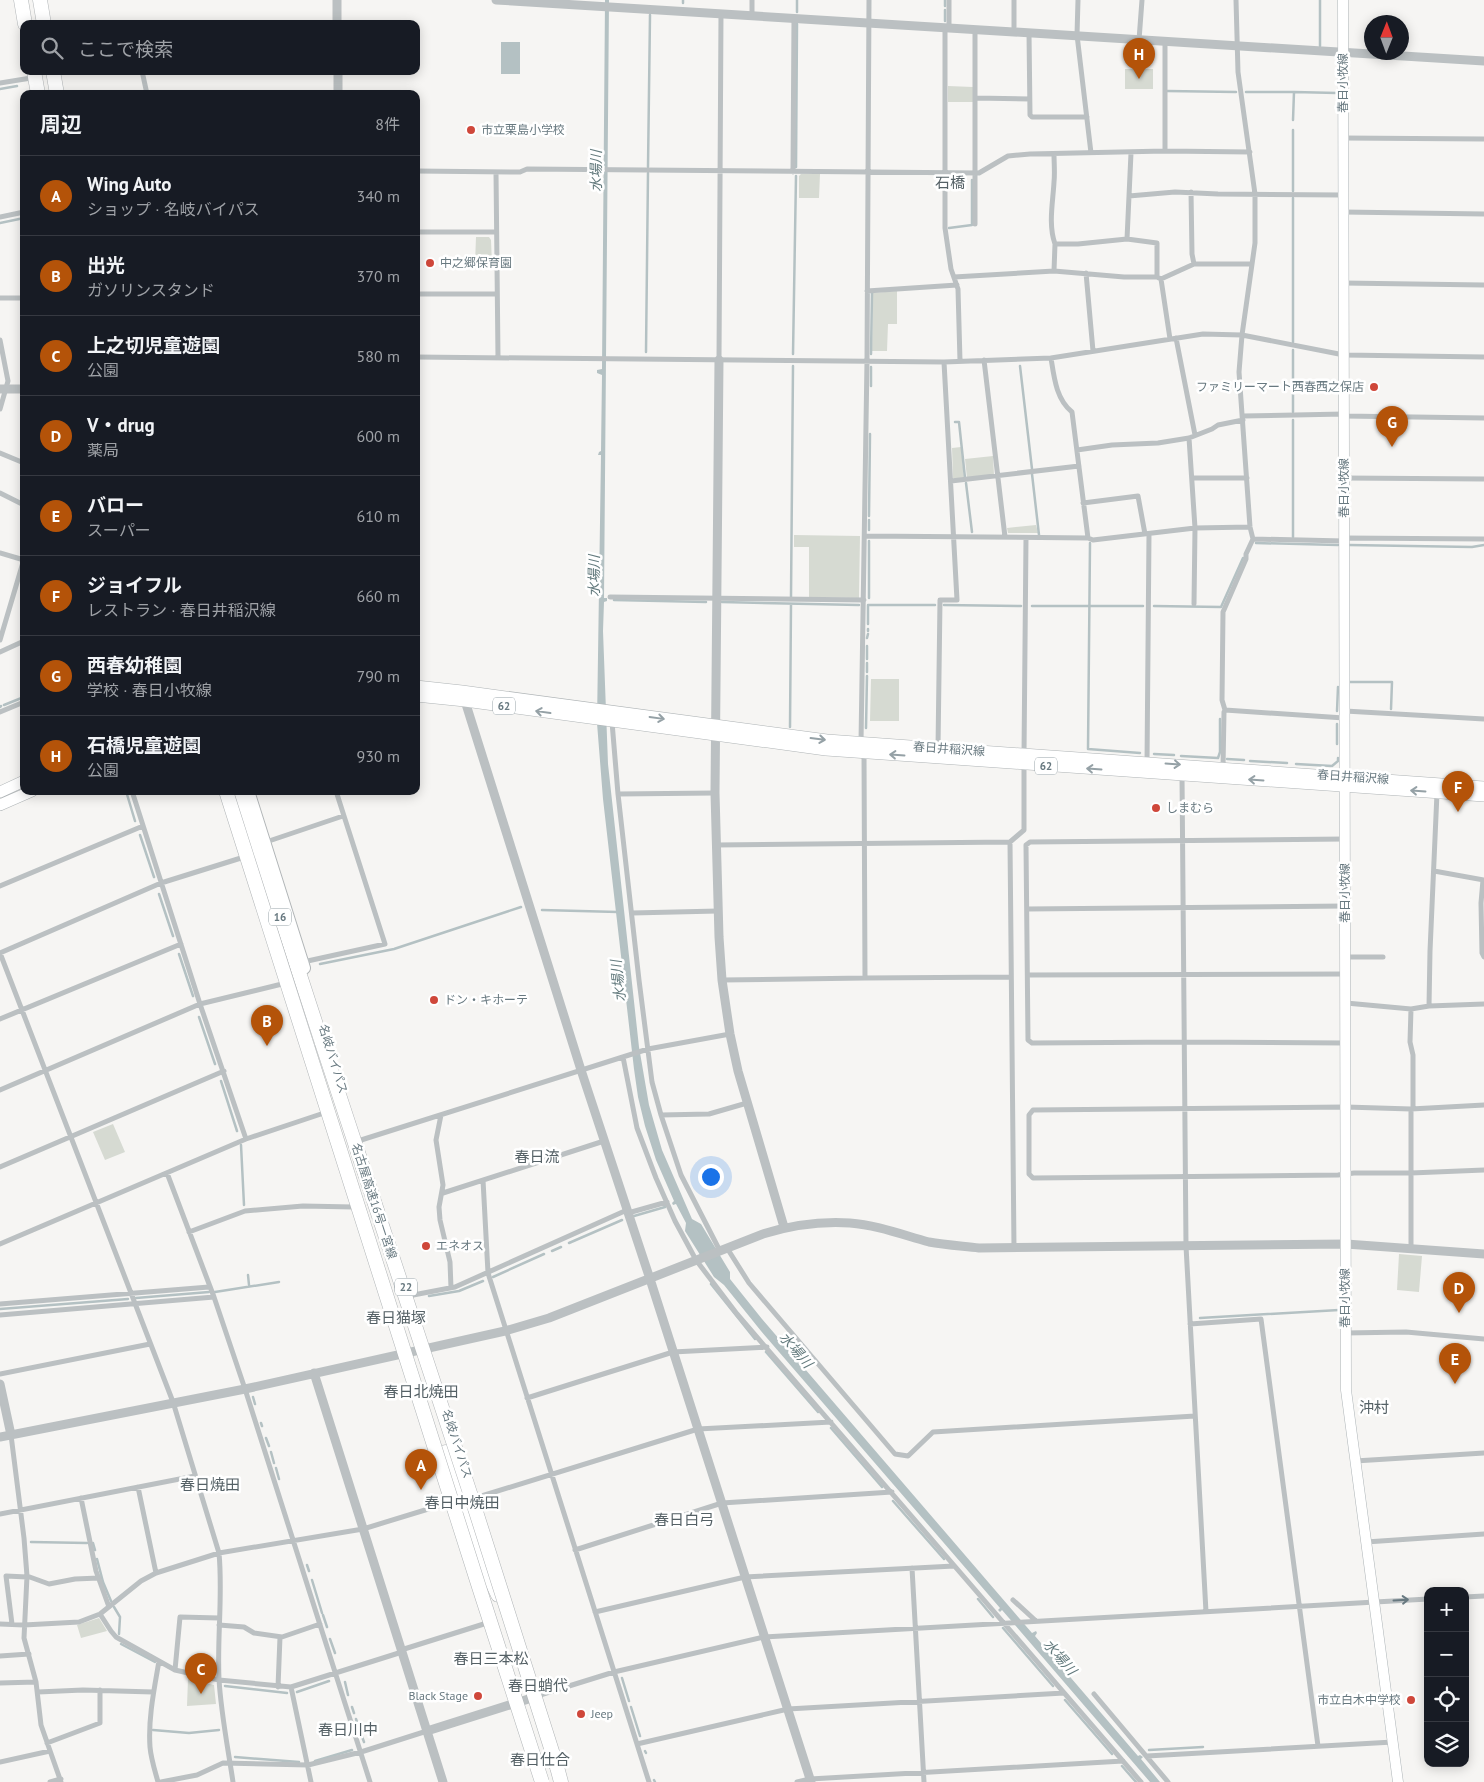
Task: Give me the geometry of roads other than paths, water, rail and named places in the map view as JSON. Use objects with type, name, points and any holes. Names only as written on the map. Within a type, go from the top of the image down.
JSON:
[{"type":"highway","points":[[19,0],[24,20]]},
{"type":"highway","points":[[19,0],[22,20]]},
{"type":"highway","points":[[30,0],[33,20]]},
{"type":"highway","points":[[40,0],[43,20]]},
{"type":"highway","points":[[44,0],[47,20]]},
{"type":"highway","points":[[34,75],[36,90]]},
{"type":"highway","points":[[35,75],[44,90]]},
{"type":"highway","points":[[55,75],[57,90]]},
{"type":"highway","points":[[56,75],[60,90]]},
{"type":"highway","name":"名岐バイパス","points":[[221,795],[538,1782]]},
{"type":"highway","name":"名古屋高速16号一宮線","points":[[227,795],[542,1782]]},
{"type":"highway","name":"名古屋高速16号一宮線","points":[[241,795],[468,1486],[561,1782]]},
{"type":"highway","name":"名岐バイパス","points":[[249,795],[358,1141],[538,1696]]},
{"type":"highway","points":[[330,1067],[336,1108],[480,1557],[511,1618],[556,1745],[567,1782]]},
{"type":"highway","points":[[479,1587],[494,1604],[551,1782]]},
{"type":"main road","name":"春日小牧線","points":[[1343,0],[1346,1390],[1398,1782]]},
{"type":"main road","name":"春日井稲沢線","points":[[420,686],[462,690],[610,718],[714,730],[789,736],[862,748],[1024,759],[1147,763],[1223,768],[1484,796]]},
{"type":"main road","name":"春日井稲沢線","points":[[420,696],[591,714]]},
{"type":"main road","name":"春日井稲沢線","points":[[862,748],[938,748],[1182,775],[1484,786]]},
{"type":"main road","points":[[0,792],[20,783]]},
{"type":"main road","points":[[0,805],[23,795]]},
{"type":"street","points":[[337,0],[338,20]]},
{"type":"street","points":[[496,0],[599,4],[721,14],[1484,61]]},
{"type":"street","points":[[752,0],[752,15]]},
{"type":"street","points":[[865,978],[862,748],[869,0]]},
{"type":"street","points":[[949,0],[947,28],[945,228],[951,269],[957,285],[960,361]]},
{"type":"street","points":[[1014,0],[1014,32]]},
{"type":"street","points":[[1078,0],[1077,35],[1091,153]]},
{"type":"street","points":[[1139,40],[1142,0]]},
{"type":"street","points":[[1223,768],[1225,710],[1222,700],[1223,612],[1246,559],[1252,539],[1239,372],[1242,335],[1255,243],[1255,194],[1238,72],[1236,0]]},
{"type":"street","points":[[721,14],[714,730],[718,912],[722,980],[730,1034],[747,1103],[784,1228]]},
{"type":"street","points":[[793,172],[794,18]]},
{"type":"street","points":[[974,29],[975,224]]},
{"type":"street","points":[[1029,32],[1030,114],[1032,117],[1086,116]]},
{"type":"street","points":[[1164,41],[1165,151]]},
{"type":"street","points":[[0,83],[27,75]]},
{"type":"street","points":[[143,75],[146,90]]},
{"type":"street","points":[[338,75],[338,90]]},
{"type":"street","points":[[975,98],[1030,99]]},
{"type":"street","points":[[1343,138],[1484,140]]},
{"type":"street","points":[[420,172],[520,172],[527,169],[979,173],[1008,156],[1030,154],[1165,151],[1250,152]]},
{"type":"street","points":[[1127,239],[1131,153]]},
{"type":"street","points":[[1054,154],[1052,200],[1052,237],[1055,244],[1054,271]]},
{"type":"street","points":[[496,172],[498,357]]},
{"type":"street","points":[[1129,196],[1191,192],[1343,195]]},
{"type":"street","points":[[1191,192],[1192,254],[1194,264]]},
{"type":"street","points":[[1343,212],[1484,214]]},
{"type":"street","points":[[0,217],[20,213]]},
{"type":"street","points":[[420,232],[496,232]]},
{"type":"street","points":[[1055,244],[1078,244],[1127,239],[1157,243],[1159,278],[1192,436],[1195,528],[1194,604]]},
{"type":"street","points":[[954,277],[1054,271],[1159,278],[1194,264],[1251,264]]},
{"type":"street","points":[[1086,273],[1093,351]]},
{"type":"street","points":[[1343,283],[1484,285]]},
{"type":"street","points":[[867,291],[957,285]]},
{"type":"street","points":[[420,294],[497,294]]},
{"type":"street","points":[[0,298],[20,298]]},
{"type":"street","points":[[420,357],[944,362],[1050,358],[1203,334],[1242,335],[1344,355],[1484,357]]},
{"type":"street","points":[[0,340],[8,381],[3,389],[0,409]]},
{"type":"street","points":[[1050,358],[1055,384],[1062,399],[1072,412],[1088,538]]},
{"type":"street","points":[[984,360],[1005,537]]},
{"type":"street","points":[[938,748],[940,600],[957,600],[944,362]]},
{"type":"street","points":[[3,389],[20,389]]},
{"type":"street","points":[[1077,450],[1112,445],[1158,442],[1192,436],[1212,429],[1218,424],[1243,418],[1344,415],[1484,418]]},
{"type":"street","points":[[0,453],[20,461]]},
{"type":"street","points":[[951,482],[1079,466]]},
{"type":"street","points":[[1192,478],[1247,478]]},
{"type":"street","points":[[1344,478],[1484,479]]},
{"type":"street","points":[[0,493],[20,503]]},
{"type":"street","points":[[1084,503],[1138,496],[1147,534],[1147,763]]},
{"type":"street","points":[[865,536],[1088,538],[1093,540],[1195,528],[1250,527]]},
{"type":"street","points":[[716,845],[1010,842],[1024,830],[1026,538]]},
{"type":"street","points":[[1252,539],[1484,539]]},
{"type":"street","points":[[0,553],[20,559]]},
{"type":"street","points":[[0,640],[3,618],[20,571]]},
{"type":"street","points":[[610,597],[864,600]]},
{"type":"street","points":[[0,652],[20,643]]},
{"type":"street","points":[[465,700],[581,1070],[811,1780]]},
{"type":"street","points":[[0,712],[20,704]]},
{"type":"street","points":[[1225,710],[1484,719]]},
{"type":"street","points":[[610,718],[645,1050],[652,1082],[681,1175],[724,1250],[749,1283],[895,1454],[908,1456],[933,1432],[1195,1416]]},
{"type":"street","points":[[1182,775],[1186,1246],[1206,1612]]},
{"type":"street","points":[[1429,1006],[1437,792]]},
{"type":"street","points":[[618,794],[715,793]]},
{"type":"street","points":[[133,795],[200,1004],[246,1139]]},
{"type":"street","points":[[303,962],[385,944],[337,795]]},
{"type":"street","points":[[265,842],[343,816]]},
{"type":"street","points":[[0,886],[143,826]]},
{"type":"street","points":[[1345,839],[1030,842],[1026,845],[1028,1040],[1032,1044],[1185,1042],[1345,1043]]},
{"type":"street","points":[[1010,842],[1014,1248]]},
{"type":"street","points":[[233,1782],[219,1680],[221,1576],[219,1553],[173,1402],[0,953],[161,883],[241,858]]},
{"type":"street","points":[[1434,871],[1484,880],[1481,903],[1482,953],[1484,957]]},
{"type":"street","points":[[1027,909],[1345,906]]},
{"type":"street","points":[[632,913],[718,912]]},
{"type":"street","points":[[0,1018],[181,944]]},
{"type":"street","points":[[1345,957],[1383,957]]},
{"type":"street","points":[[1028,975],[1346,974]]},
{"type":"street","points":[[722,980],[1011,977]]},
{"type":"street","points":[[0,1090],[200,1004],[282,984]]},
{"type":"street","points":[[1345,1003],[1410,1009],[1429,1006],[1484,1004]]},
{"type":"street","points":[[1410,1009],[1410,1042],[1413,1055],[1411,1249]]},
{"type":"street","points":[[358,1141],[645,1050],[730,1034]]},
{"type":"street","points":[[625,1056],[638,1128],[656,1178],[675,1221],[696,1260],[737,1314],[954,1566],[1006,1622],[1141,1782]]},
{"type":"street","points":[[0,1167],[224,1071]]},
{"type":"street","points":[[661,1115],[709,1114],[747,1103]]},
{"type":"street","points":[[1484,1105],[1412,1109],[1346,1107],[1034,1110],[1029,1115],[1029,1174],[1033,1178],[1411,1173],[1484,1170]]},
{"type":"street","points":[[0,1244],[246,1139],[324,1113]]},
{"type":"street","points":[[441,1115],[436,1140],[443,1185],[439,1207],[440,1220],[450,1262],[451,1288]]},
{"type":"street","points":[[442,1193],[604,1141]]},
{"type":"street","points":[[166,1173],[214,1297],[294,1540],[370,1782]]},
{"type":"street","points":[[483,1180],[488,1273],[649,1782]]},
{"type":"street","points":[[408,1296],[451,1288],[628,1212],[667,1202]]},
{"type":"street","points":[[189,1232],[245,1212],[303,1206],[353,1207]]},
{"type":"street","points":[[0,1437],[244,1389],[506,1331],[549,1318],[696,1260],[784,1228],[808,1224],[851,1223],[867,1225],[949,1245],[1014,1248],[1346,1244],[1484,1254]]},
{"type":"street","points":[[0,1304],[209,1287]]},
{"type":"street","points":[[0,1315],[214,1297]]},
{"type":"street","points":[[1190,1324],[1261,1319],[1318,1746]]},
{"type":"street","points":[[1345,1333],[1406,1332],[1484,1340]]},
{"type":"street","points":[[0,1374],[150,1344]]},
{"type":"street","points":[[527,1398],[673,1352],[767,1347]]},
{"type":"street","points":[[314,1373],[362,1529],[444,1782]]},
{"type":"street","points":[[0,1384],[11,1435],[24,1538],[27,1576],[24,1638],[38,1692],[41,1724],[61,1781],[50,1782]]},
{"type":"street","points":[[475,1498],[698,1429],[831,1422]]},
{"type":"street","points":[[1355,1461],[1484,1453]]},
{"type":"street","points":[[0,1514],[195,1476]]},
{"type":"street","points":[[138,1487],[156,1573]]},
{"type":"street","points":[[575,1550],[722,1503],[892,1492]]},
{"type":"street","points":[[82,1498],[99,1578],[109,1607]]},
{"type":"street","points":[[0,1624],[24,1625],[79,1622],[100,1614],[141,1581],[156,1573],[219,1553],[362,1529],[448,1503]]},
{"type":"street","points":[[1366,1542],[1484,1534]]},
{"type":"street","points":[[595,1612],[745,1578],[954,1566]]},
{"type":"street","points":[[912,1568],[924,1782]]},
{"type":"street","points":[[12,1624],[6,1576],[27,1576],[49,1584],[99,1578]]},
{"type":"street","points":[[1469,1597],[1484,1596]]},
{"type":"street","points":[[159,1661],[153,1692],[150,1748],[160,1782],[197,1775],[223,1763],[308,1766],[361,1752],[614,1672],[764,1637],[1424,1599]]},
{"type":"street","points":[[1014,1600],[1035,1622]]},
{"type":"street","points":[[100,1614],[116,1637],[176,1670],[219,1680],[278,1687],[292,1687],[487,1623]]},
{"type":"street","points":[[176,1670],[180,1617],[219,1618]]},
{"type":"street","points":[[219,1625],[244,1628],[254,1633],[280,1637],[320,1624]]},
{"type":"street","points":[[278,1687],[280,1637]]},
{"type":"street","points":[[0,1656],[29,1654]]},
{"type":"street","points":[[0,1683],[36,1682]]},
{"type":"street","points":[[292,1687],[312,1782]]},
{"type":"street","points":[[38,1692],[100,1690],[153,1692]]},
{"type":"street","points":[[47,1743],[100,1723],[100,1690]]},
{"type":"street","points":[[637,1744],[788,1709],[1064,1693]]},
{"type":"street","points":[[1094,1694],[1168,1782]]},
{"type":"street","points":[[1148,1756],[1393,1742]]},
{"type":"street","points":[[0,1762],[50,1752]]},
{"type":"street","points":[[797,1782],[923,1772],[1123,1761]]},
{"type":"street","points":[[197,1775],[198,1782]]},
{"type":"waterway","points":[[797,0],[797,12]]},
{"type":"waterway","points":[[945,0],[945,6]]},
{"type":"waterway","points":[[1320,0],[1320,46]]},
{"type":"waterway","points":[[945,10],[945,21]]},
{"type":"waterway","points":[[648,167],[650,15]]},
{"type":"waterway","points":[[796,167],[797,24]]},
{"type":"waterway","points":[[0,89],[17,86]]},
{"type":"waterway","points":[[1167,91],[1236,92]]},
{"type":"waterway","points":[[1246,92],[1294,92]]},
{"type":"waterway","points":[[1293,120],[1294,92],[1337,93]]},
{"type":"waterway","points":[[1293,130],[1293,191]]},
{"type":"waterway","points":[[646,352],[648,173]]},
{"type":"waterway","points":[[793,354],[796,176]]},
{"type":"waterway","points":[[949,228],[972,225],[972,180]]},
{"type":"waterway","points":[[1293,198],[1293,342]]},
{"type":"waterway","points":[[0,223],[20,219]]},
{"type":"waterway","points":[[871,354],[872,293]]},
{"type":"waterway","points":[[1293,350],[1293,412]]},
{"type":"waterway","points":[[791,597],[793,366]]},
{"type":"waterway","points":[[1020,366],[1032,469]]},
{"type":"waterway","points":[[871,367],[871,386]]},
{"type":"waterway","points":[[1293,420],[1293,537]]},
{"type":"waterway","points":[[955,422],[959,422],[965,478]]},
{"type":"waterway","points":[[869,516],[870,434]]},
{"type":"waterway","points":[[1032,474],[1039,535]]},
{"type":"waterway","points":[[966,483],[972,532]]},
{"type":"waterway","points":[[869,520],[869,530]]},
{"type":"waterway","points":[[869,541],[869,598]]},
{"type":"waterway","points":[[1090,543],[1088,749],[1140,753]]},
{"type":"waterway","points":[[1256,543],[1338,545]]},
{"type":"waterway","points":[[1349,545],[1472,547],[1484,545]]},
{"type":"waterway","points":[[1154,606],[1221,607],[1243,558]]},
{"type":"waterway","points":[[614,600],[706,602]]},
{"type":"waterway","points":[[722,602],[859,605]]},
{"type":"waterway","points":[[790,727],[791,604]]},
{"type":"waterway","points":[[868,624],[868,605],[935,605]]},
{"type":"waterway","points":[[944,605],[1021,606]]},
{"type":"waterway","points":[[1032,606],[1143,606]]},
{"type":"waterway","points":[[867,638],[868,634]]},
{"type":"waterway","points":[[867,646],[867,659]]},
{"type":"waterway","points":[[867,663],[867,672]]},
{"type":"waterway","points":[[866,728],[867,676]]},
{"type":"waterway","points":[[1349,682],[1392,682],[1391,709]]},
{"type":"waterway","points":[[1337,711],[1338,687]]},
{"type":"waterway","points":[[4,705],[20,699]]},
{"type":"waterway","points":[[1181,756],[1218,758],[1220,752],[1220,719]]},
{"type":"waterway","points":[[1337,724],[1337,744]]},
{"type":"waterway","points":[[1154,754],[1174,755]]},
{"type":"waterway","points":[[1296,764],[1332,766],[1338,761],[1338,758]]},
{"type":"waterway","points":[[1227,759],[1244,760]]},
{"type":"waterway","points":[[1250,761],[1287,763]]},
{"type":"waterway","points":[[127,795],[135,821]]},
{"type":"waterway","points":[[140,835],[154,877]]},
{"type":"waterway","points":[[159,894],[173,936]]},
{"type":"waterway","points":[[320,964],[394,949],[521,907]]},
{"type":"waterway","points":[[542,910],[618,912]]},
{"type":"waterway","points":[[179,954],[193,996]]},
{"type":"waterway","points":[[199,1017],[215,1064]]},
{"type":"waterway","points":[[221,1081],[237,1131]]},
{"type":"waterway","points":[[241,1145],[244,1205]]},
{"type":"waterway","points":[[634,1216],[665,1207]]},
{"type":"waterway","points":[[569,1243],[622,1220]]},
{"type":"waterway","points":[[552,1251],[561,1247]]},
{"type":"waterway","points":[[493,1277],[544,1254]]},
{"type":"waterway","points":[[248,1275],[249,1285]]},
{"type":"waterway","points":[[429,1296],[459,1291],[483,1281]]},
{"type":"waterway","points":[[215,1292],[279,1282]]},
{"type":"waterway","points":[[711,1284],[755,1339]]},
{"type":"waterway","points":[[136,1298],[209,1292]]},
{"type":"waterway","points":[[0,1309],[128,1299]]},
{"type":"waterway","points":[[1200,1318],[1339,1310]]},
{"type":"waterway","points":[[766,1352],[818,1412]]},
{"type":"waterway","points":[[253,1397],[255,1404]]},
{"type":"waterway","points":[[831,1428],[882,1487]]},
{"type":"waterway","points":[[266,1438],[269,1446]]},
{"type":"waterway","points":[[271,1452],[274,1463]]},
{"type":"waterway","points":[[276,1468],[279,1479]]},
{"type":"waterway","points":[[893,1501],[944,1559]]},
{"type":"waterway","points":[[31,1542],[87,1543]]},
{"type":"waterway","points":[[93,1543],[95,1550]]},
{"type":"waterway","points":[[97,1559],[103,1582],[111,1601]]},
{"type":"waterway","points":[[307,1565],[309,1571]]},
{"type":"waterway","points":[[312,1580],[322,1613]]},
{"type":"waterway","points":[[978,1599],[993,1617]]},
{"type":"waterway","points":[[114,1607],[120,1617],[119,1634]]},
{"type":"waterway","points":[[323,1615],[327,1627]]},
{"type":"waterway","points":[[1003,1628],[1053,1686]]},
{"type":"waterway","points":[[330,1639],[335,1653]]},
{"type":"waterway","points":[[121,1644],[155,1662]]},
{"type":"waterway","points":[[622,1678],[629,1701]]},
{"type":"waterway","points":[[297,1692],[329,1681]]},
{"type":"waterway","points":[[345,1682],[348,1695]]},
{"type":"waterway","points":[[225,1686],[287,1693]]},
{"type":"waterway","points":[[1065,1700],[1112,1754]]},
{"type":"waterway","points":[[352,1707],[354,1713]]},
{"type":"waterway","points":[[631,1707],[640,1736]]},
{"type":"waterway","points":[[153,1730],[189,1733],[219,1730]]},
{"type":"waterway","points":[[360,1731],[364,1742]]},
{"type":"waterway","points":[[1149,1750],[1203,1747]]},
{"type":"waterway","points":[[315,1761],[352,1750]]},
{"type":"waterway","points":[[235,1757],[299,1762]]},
{"type":"waterway","points":[[1122,1766],[1136,1782]]},
{"type":"place","name":"石橋児童遊園","points":[[1139,79]]},
{"type":"place","name":"市立栗島小学校","points":[[471,130]]},
{"type":"place","name":"中之郷保育園","points":[[430,263]]},
{"type":"place","name":"ファミリーマート西春西之保店","points":[[1374,387]]},
{"type":"place","name":"西春幼稚園","points":[[1392,447]]},
{"type":"place","name":"しまむら","points":[[1156,808]]},
{"type":"place","name":"ジョイフル","points":[[1458,812]]},
{"type":"place","name":"ドン・キホーテ","points":[[434,1000]]},
{"type":"place","name":"出光","points":[[267,1046]]},
{"type":"place","name":"エネオス","points":[[426,1246]]},
{"type":"place","name":"V・drug","points":[[1459,1313]]},
{"type":"place","name":"バロー","points":[[1455,1384]]},
{"type":"place","name":"Wing Auto","points":[[421,1490]]},
{"type":"place","name":"上之切児童遊園","points":[[201,1694]]},
{"type":"place","name":"Black Stage","points":[[478,1696]]},
{"type":"place","name":"市立白木中学校","points":[[1411,1700]]},
{"type":"place","name":"Jeep","points":[[581,1714]]},
{"type":"district","name":"石橋","points":[[950,183]]},
{"type":"district","name":"春日流","points":[[537,1157]]},
{"type":"district","name":"春日猫塚","points":[[396,1318]]},
{"type":"district","name":"春日北焼田","points":[[421,1392]]},
{"type":"district","name":"沖村","points":[[1374,1408]]},
{"type":"district","name":"春日焼田","points":[[210,1485]]},
{"type":"district","name":"春日中焼田","points":[[462,1503]]},
{"type":"district","name":"春日白弓","points":[[684,1520]]},
{"type":"district","name":"春日三本松","points":[[491,1659]]},
{"type":"district","name":"春日蛸代","points":[[538,1686]]},
{"type":"district","name":"春日川中","points":[[348,1730]]},
{"type":"district","name":"春日仕合","points":[[540,1760]]},
{"type":"water label","name":"水場川","points":[[596,171]]},
{"type":"water label","name":"水場川","points":[[594,576]]},
{"type":"water label","name":"水場川","points":[[618,981]]},
{"type":"water label","name":"水場川","points":[[796,1350]]},
{"type":"water label","name":"水場川","points":[[1060,1657]]}]
